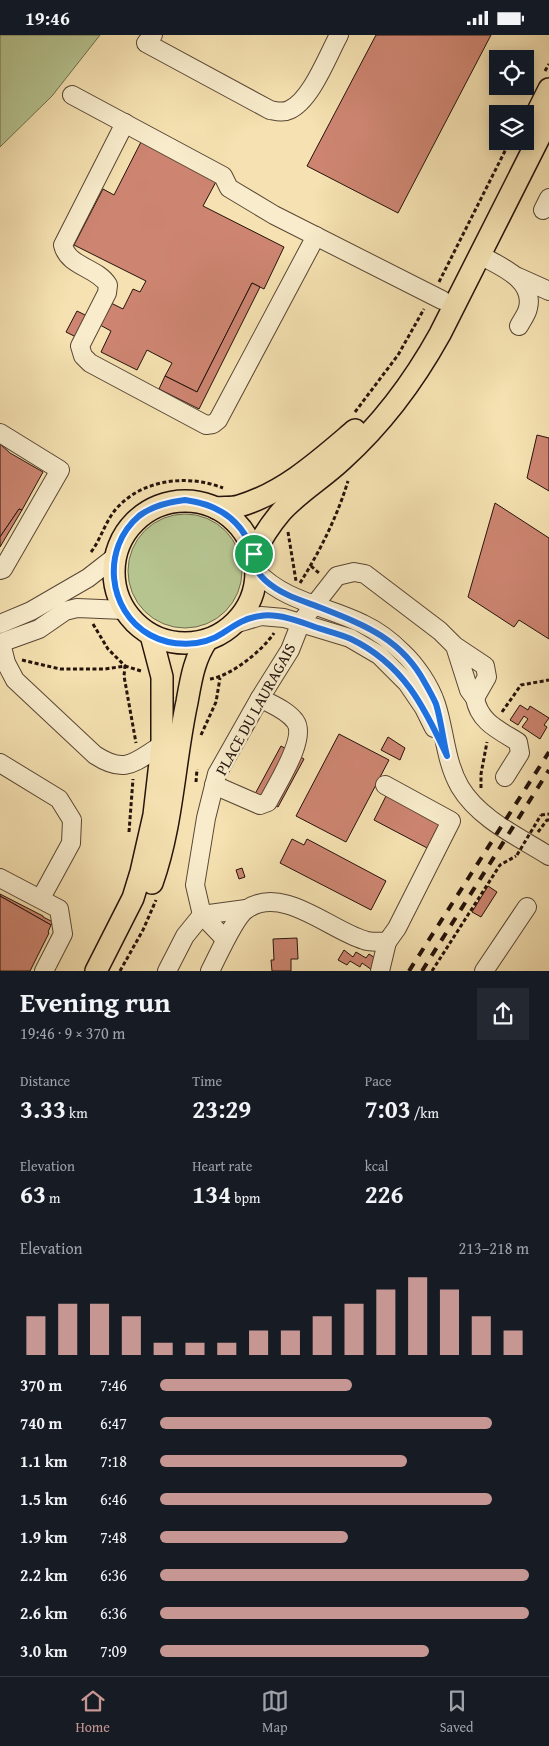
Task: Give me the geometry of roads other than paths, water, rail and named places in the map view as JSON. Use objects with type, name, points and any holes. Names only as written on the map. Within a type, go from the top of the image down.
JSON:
[{"type":"main road","points":[[534,119],[549,89]]},
{"type":"main road","points":[[255,562],[248,539],[229,516],[201,502],[185,500],[169,502],[154,507],[140,516],[128,528],[120,541],[115,557],[114,584],[124,610],[140,628],[164,641],[193,643],[207,640],[222,634],[234,624],[244,612],[251,599],[255,562],[262,538],[282,511],[343,460],[396,403],[421,368],[549,119]]},
{"type":"main road","points":[[216,508],[238,506],[265,495],[293,479],[314,464],[355,429],[381,401],[407,365],[437,298],[518,150]]},
{"type":"main road","points":[[96,971],[133,898],[154,815],[162,745],[162,677],[151,635]]},
{"type":"main road","points":[[110,971],[146,899],[160,859],[170,814],[182,725],[189,689],[198,654],[207,640]]},
{"type":"street","points":[[153,35],[146,43],[270,110],[278,112],[289,110],[302,101],[339,35]]},
{"type":"street","points":[[72,95],[223,177],[229,188],[316,236],[437,298]]},
{"type":"street","points":[[125,123],[63,245],[65,252],[71,259],[103,277],[108,285],[107,293],[80,346],[83,356],[90,363],[206,425],[213,424],[218,420],[316,236]]},
{"type":"street","points":[[480,255],[518,277],[549,291]]},
{"type":"street","points":[[518,277],[529,295],[528,309],[520,326]]},
{"type":"street","points":[[0,433],[60,470],[3,569],[0,570]]},
{"type":"street","points":[[0,624],[31,611],[88,578],[115,557]]},
{"type":"street","points":[[255,562],[267,582],[284,593],[363,624],[386,637],[405,655],[421,675],[435,703],[447,756]]},
{"type":"street","name":"PLACE DU LAURAGAIS","points":[[202,915],[196,885],[206,818],[217,774],[260,698],[290,651],[301,622],[337,575],[354,572],[366,574],[440,631],[455,646],[469,691],[475,699],[477,708],[491,732],[518,742],[520,753],[504,777]]},
{"type":"street","points":[[124,610],[77,608],[65,611],[39,629],[0,643],[6,663],[16,679],[95,755],[110,764],[120,767],[135,761],[162,745]]},
{"type":"street","points":[[234,624],[261,616],[301,622],[350,638],[379,655],[406,683],[424,708],[453,773],[461,788],[474,805],[491,819],[536,840],[549,856]]},
{"type":"street","points":[[214,785],[232,791],[260,805],[268,802],[297,747],[299,733],[296,722],[284,711],[260,698]]},
{"type":"street","points":[[0,763],[59,799],[72,819],[71,843],[41,898]]},
{"type":"street","points":[[380,971],[387,942],[397,928],[451,821],[386,785]]},
{"type":"street","points":[[0,878],[59,909],[63,934],[44,971]]},
{"type":"street","points":[[168,971],[186,936],[202,915],[246,909],[261,903],[288,903],[365,941],[387,942]]},
{"type":"street","points":[[484,971],[527,907]]},
{"type":"street","points":[[210,971],[225,939],[246,909]]},
{"type":"street","points":[[202,915],[225,939]]},
{"type":"railway","points":[[409,971],[549,752]]},
{"type":"railway","points":[[422,971],[549,770]]}]
